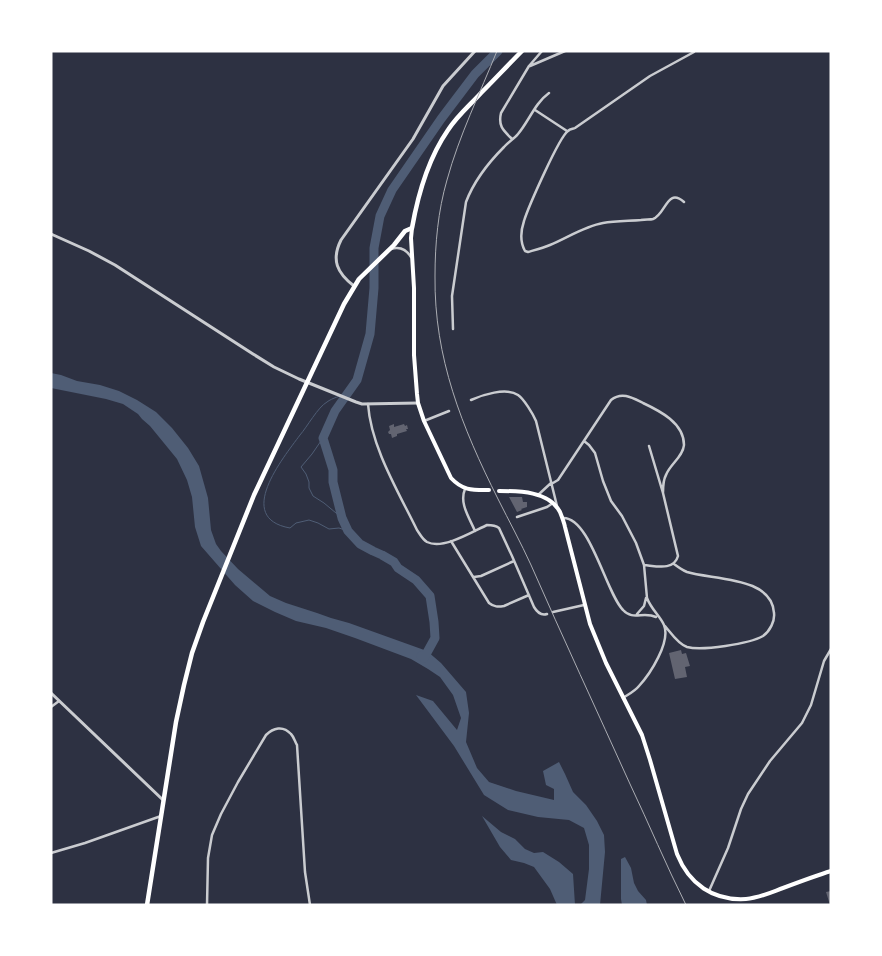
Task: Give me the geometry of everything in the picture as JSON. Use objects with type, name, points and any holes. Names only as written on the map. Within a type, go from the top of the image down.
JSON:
[{"type":"main road","points":[[490,490],[465,488],[451,478],[424,421],[418,403],[415,381],[414,288],[411,238],[417,201],[435,153],[447,132],[461,114],[522,51]]},
{"type":"main road","points":[[147,905],[160,816],[184,685],[198,638],[221,576],[258,485],[354,286],[405,231],[412,228]]},
{"type":"main road","points":[[499,491],[538,495],[553,503],[563,518],[584,605],[594,636],[637,723],[646,746],[674,846],[680,861],[692,879],[709,891],[731,898],[747,898],[771,893],[831,870]]},
{"type":"street","points":[[354,286],[342,276],[337,267],[338,245],[413,139],[443,86],[475,51]]},
{"type":"street","points":[[512,139],[504,132],[500,125],[501,113],[529,66],[542,51]]},
{"type":"street","points":[[529,66],[565,51]]},
{"type":"street","points":[[684,202],[676,197],[667,202],[662,212],[654,218],[602,223],[548,246],[528,252],[525,251],[522,238],[524,221],[557,147],[567,131],[575,128],[650,76],[694,52]]},
{"type":"street","points":[[453,329],[452,296],[466,202],[470,191],[480,175],[518,134],[539,103],[549,93]]},
{"type":"street","points":[[535,110],[567,131]]},
{"type":"street","points":[[51,234],[115,265],[253,354],[283,371],[356,402],[368,404],[418,403]]},
{"type":"street","points":[[386,252],[396,248],[403,249],[412,260]]},
{"type":"street","points":[[471,400],[483,395],[497,393],[509,392],[519,396],[536,421],[557,508]]},
{"type":"street","points":[[538,495],[551,483],[558,480],[611,400],[622,395],[631,397],[664,413],[681,434],[684,446],[682,452],[666,474],[663,494]]},
{"type":"street","points":[[368,404],[370,424],[379,450],[420,535],[431,543],[443,543],[487,526],[496,526],[514,560],[536,610],[543,615],[547,614]]},
{"type":"street","points":[[424,421],[448,411]]},
{"type":"street","points":[[584,441],[595,453],[608,496],[622,516],[633,537],[644,565],[648,603],[659,619],[682,644],[692,647],[738,644],[766,633],[773,623],[773,607],[768,597],[753,586],[688,572],[674,564],[664,566],[644,565]]},
{"type":"street","points":[[649,446],[677,552],[677,560],[674,564]]},
{"type":"street","points":[[465,488],[462,500],[469,520],[475,530]]},
{"type":"street","points":[[517,517],[547,507],[553,503]]},
{"type":"street","points":[[563,518],[574,521],[582,530],[618,604],[627,614],[635,616],[650,614],[659,619]]},
{"type":"street","points":[[451,541],[490,603],[496,607],[504,606],[529,595]]},
{"type":"street","points":[[474,577],[481,576],[514,560]]},
{"type":"street","points":[[635,616],[644,606],[646,594]]},
{"type":"street","points":[[553,612],[584,605]]},
{"type":"street","points":[[623,698],[640,685],[655,663],[664,641],[665,630],[663,623]]},
{"type":"street","points":[[709,891],[728,848],[748,794],[770,761],[802,723],[811,705],[824,661],[831,649]]},
{"type":"street","points":[[51,693],[163,800]]},
{"type":"street","points":[[51,708],[59,701]]},
{"type":"street","points":[[207,905],[208,858],[212,836],[221,814],[256,751],[270,731],[275,728],[280,728],[292,734],[296,745],[305,872],[310,905]]},
{"type":"street","points":[[51,854],[160,816]]},
{"type":"water","points":[[51,373],[119,391],[156,412],[172,428],[199,466],[208,498],[211,530],[216,544],[238,569],[270,596],[427,651],[441,663],[466,692],[469,713],[466,742],[477,768],[489,782],[554,800],[554,789],[546,785],[543,771],[559,762],[573,792],[586,805],[604,835],[605,852],[600,905],[580,905],[585,900],[589,869],[589,845],[584,828],[569,820],[538,817],[508,810],[484,795],[454,746],[416,695],[433,701],[457,730],[461,718],[453,695],[440,677],[411,659],[326,628],[296,621],[253,601],[235,585],[201,546],[195,527],[192,497],[187,480],[177,459],[150,426],[138,414],[123,404],[51,388]]},
{"type":"water","points":[[482,816],[501,832],[515,839],[525,849],[534,853],[543,852],[573,874],[575,905],[557,905],[550,889],[534,867],[511,860],[500,847]]},
{"type":"water","points":[[625,857],[631,868],[634,883],[646,900],[647,905],[622,905],[621,859]]},
{"type":"building","points":[[394,424],[394,427],[407,425],[408,429],[392,438],[388,432],[390,430],[389,426]]},
{"type":"building","points":[[509,497],[522,497],[523,502],[527,502],[527,507],[517,512]]},
{"type":"building","points":[[681,650],[682,654],[686,653],[690,666],[685,667],[687,677],[675,679],[669,653]]},
{"type":"building","points":[[831,891],[831,905],[830,905],[826,892]]},
{"type":"waterway","points":[[421,656],[424,658],[435,638],[430,596],[416,580],[398,568],[394,562],[360,544],[348,531],[342,518],[333,482],[333,470],[323,438],[335,411],[357,380],[370,334],[374,288],[374,248],[380,216],[392,190],[441,119],[475,74],[498,51]]},
{"type":"waterway","points":[[348,393],[329,401],[316,413],[283,458],[268,486],[264,500],[266,512],[274,522],[290,528],[296,523],[309,520],[329,529],[339,528],[348,531]]},
{"type":"waterway","points":[[323,438],[301,467],[306,474],[313,496],[342,518]]},
{"type":"railway","points":[[497,51],[457,147],[439,216],[435,264],[436,306],[445,364],[462,418],[485,472],[531,565],[686,905]]}]
